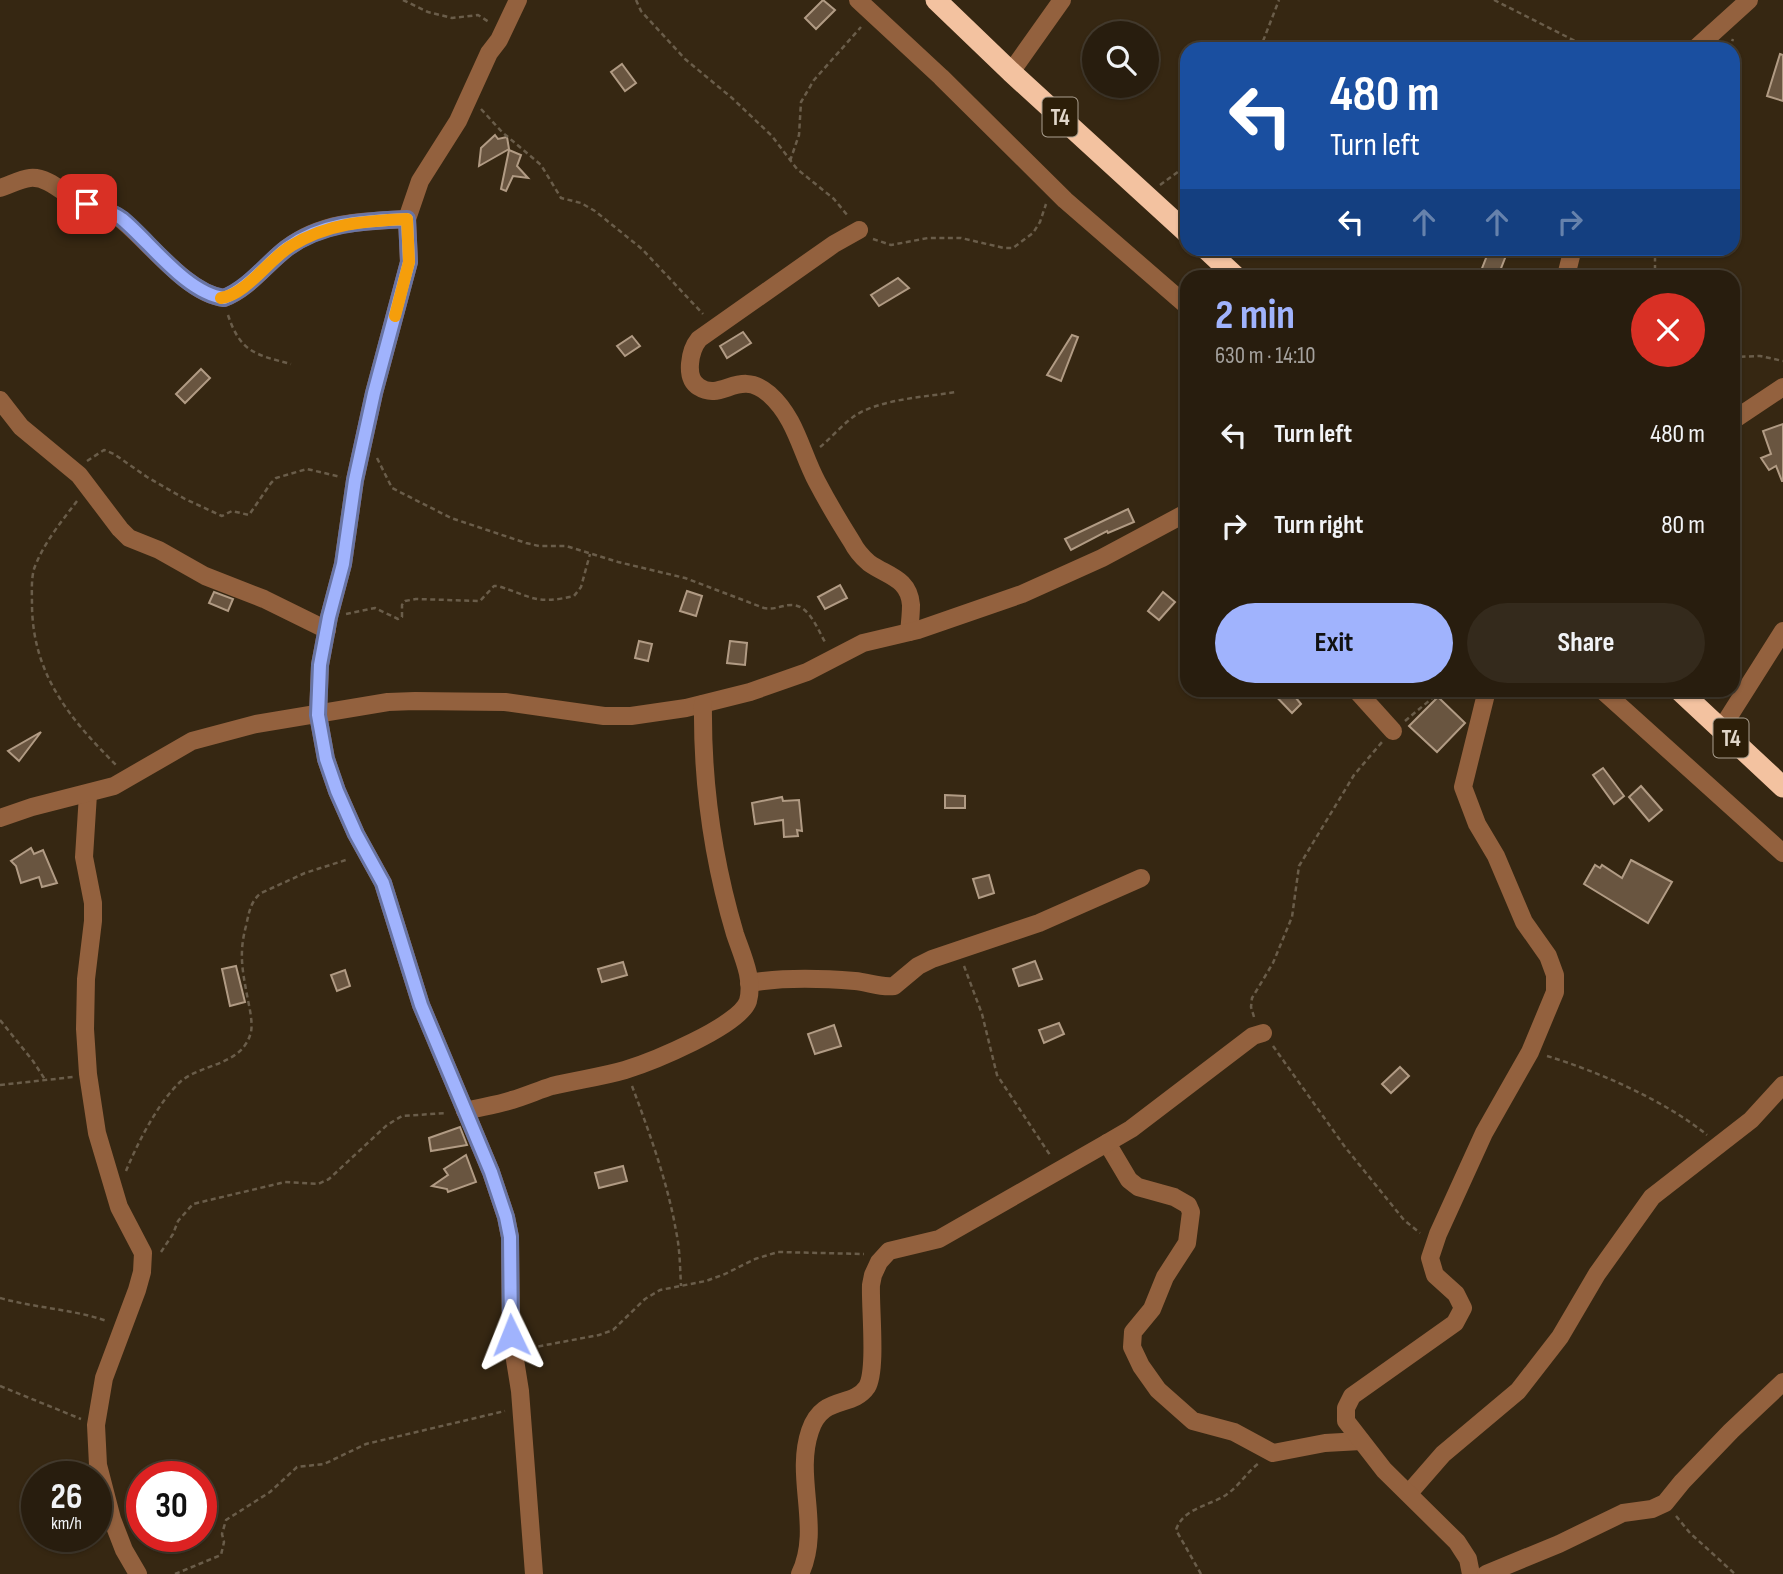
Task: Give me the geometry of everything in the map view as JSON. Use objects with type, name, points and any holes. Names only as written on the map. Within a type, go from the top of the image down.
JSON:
[{"type":"highway","name":"T4","points":[[936,0],[1180,226]]},
{"type":"highway","points":[[1214,256],[1229,270]]},
{"type":"highway","name":"T4","points":[[1687,697],[1783,787]]},
{"type":"street","points":[[518,0],[499,40],[489,53],[458,121],[420,181],[407,219],[409,262],[355,480],[343,564],[320,665],[318,715],[326,759],[334,781],[351,825],[383,883],[421,1005],[466,1111],[506,1217],[510,1237],[513,1350],[521,1407],[534,1574]]},
{"type":"street","points":[[858,0],[941,77],[1050,185],[1180,300]]},
{"type":"street","points":[[1011,72],[1062,0]]},
{"type":"street","points":[[1703,42],[1749,0]]},
{"type":"street","points":[[0,188],[32,177],[44,180],[76,200],[122,219],[178,272],[209,294],[224,298],[237,292],[288,247],[313,234],[353,222],[407,219]]},
{"type":"street","points":[[859,230],[834,244],[716,327],[693,347],[691,371],[694,382],[700,388],[716,391],[741,383],[752,384],[768,394],[785,411],[796,430],[817,481],[861,555],[870,564],[903,583],[911,606],[909,632]]},
{"type":"street","points":[[1740,416],[1783,387]]},
{"type":"street","points":[[0,400],[21,427],[71,468],[88,486],[129,538],[159,550],[205,576],[328,624]]},
{"type":"street","points":[[0,818],[88,794],[130,778],[192,741],[256,724],[388,702],[415,701],[505,702],[604,716],[631,716],[703,704],[750,692],[807,672],[863,643],[952,619],[1056,580],[1180,516]]},
{"type":"street","points":[[1721,729],[1783,632]]},
{"type":"street","points":[[1362,697],[1393,732]]},
{"type":"street","points":[[1471,1574],[1468,1559],[1457,1542],[1384,1470],[1346,1421],[1346,1408],[1352,1396],[1455,1323],[1463,1308],[1456,1294],[1436,1275],[1430,1258],[1484,1133],[1530,1052],[1555,992],[1555,975],[1548,956],[1524,922],[1496,856],[1477,824],[1463,787],[1485,697]]},
{"type":"street","points":[[1610,697],[1783,853]]},
{"type":"street","points":[[466,1111],[550,1087],[626,1070],[685,1045],[734,1019],[747,1002],[748,972],[724,892],[710,825],[702,747],[703,704]]},
{"type":"street","points":[[88,794],[84,857],[93,903],[86,979],[88,1074],[97,1133],[119,1206],[143,1253],[137,1290],[104,1378],[96,1425],[98,1465],[112,1519],[124,1550],[138,1574]]},
{"type":"street","points":[[749,983],[775,978],[894,986],[918,966],[932,959],[1039,923],[1142,878]]},
{"type":"street","points":[[800,1574],[809,1552],[804,1471],[810,1430],[818,1414],[826,1407],[860,1395],[871,1378],[873,1275],[879,1262],[889,1251],[939,1239],[1000,1203],[1038,1185],[1059,1169],[1131,1129],[1253,1036],[1263,1033]]},
{"type":"street","points":[[1409,1493],[1443,1454],[1518,1391],[1560,1337],[1597,1274],[1652,1197],[1751,1120],[1783,1085]]},
{"type":"street","points":[[1107,1143],[1129,1180],[1138,1187],[1174,1196],[1188,1205],[1191,1212],[1187,1243],[1165,1277],[1152,1309],[1133,1332],[1132,1347],[1141,1366],[1158,1390],[1193,1421],[1234,1432],[1273,1453],[1325,1443],[1361,1441]]},
{"type":"street","points":[[1486,1574],[1559,1544],[1623,1513],[1652,1509],[1665,1503],[1723,1440],[1783,1382]]},
{"type":"path","points":[[403,0],[428,12],[452,18],[478,15],[485,18],[499,40]]},
{"type":"path","points":[[636,0],[641,11],[685,59],[772,136],[790,161],[812,183],[834,199],[859,230],[871,238],[891,245],[936,237],[961,238],[1013,248],[1033,233],[1040,222],[1050,185]]},
{"type":"path","points":[[1263,42],[1279,0]]},
{"type":"path","points":[[1494,0],[1577,42]]},
{"type":"path","points":[[790,161],[799,135],[802,102],[814,80],[852,34],[875,16]]},
{"type":"path","points":[[472,94],[489,120],[541,165],[561,198],[588,206],[642,249],[716,327]]},
{"type":"path","points":[[1146,195],[1180,170]]},
{"type":"path","points":[[224,298],[233,329],[251,352],[291,364]]},
{"type":"path","points":[[1740,357],[1760,356],[1783,361]]},
{"type":"path","points":[[807,459],[853,417],[863,412],[880,405],[956,392]]},
{"type":"path","points":[[364,438],[383,466],[392,488],[451,518],[526,543],[566,546],[685,578],[764,608],[775,610],[790,605],[796,606],[808,613],[835,657]]},
{"type":"path","points":[[71,468],[104,450],[185,499],[222,516],[232,511],[249,515],[276,478],[307,469],[355,480]]},
{"type":"path","points":[[88,486],[56,528],[33,571],[32,624],[45,674],[57,695],[74,719],[130,778]]},
{"type":"path","points":[[328,624],[375,608],[398,619],[402,617],[402,605],[405,601],[416,599],[480,601],[494,586],[528,598],[547,601],[574,596],[581,587],[590,553]]},
{"type":"path","points":[[1434,1245],[1404,1220],[1345,1147],[1263,1033],[1251,1007],[1252,998],[1285,938],[1292,916],[1298,866],[1361,765],[1393,732],[1435,697]]},
{"type":"path","points":[[114,1187],[126,1171],[171,1091],[189,1075],[215,1066],[237,1054],[246,1043],[251,1024],[241,941],[248,911],[255,897],[305,873],[368,853]]},
{"type":"path","points":[[956,951],[971,981],[982,1014],[997,1075],[1059,1169]]},
{"type":"path","points":[[0,1020],[46,1081]]},
{"type":"path","points":[[1530,1052],[1570,1063],[1614,1082],[1688,1121],[1718,1146]]},
{"type":"path","points":[[626,1070],[647,1125],[673,1217],[681,1286]]},
{"type":"path","points":[[0,1085],[88,1074]]},
{"type":"path","points":[[143,1262],[165,1248],[178,1221],[193,1204],[285,1182],[318,1184],[329,1179],[387,1125],[402,1116],[466,1111]]},
{"type":"path","points":[[513,1350],[599,1335],[613,1330],[654,1292],[725,1275],[754,1259],[778,1252],[860,1254],[889,1251]]},
{"type":"path","points":[[0,1298],[28,1306],[78,1313],[123,1327]]},
{"type":"path","points":[[0,1385],[96,1425]]},
{"type":"path","points":[[175,1574],[221,1555],[226,1520],[270,1492],[297,1467],[324,1464],[366,1444],[521,1407]]},
{"type":"path","points":[[1201,1574],[1176,1530],[1179,1522],[1188,1513],[1226,1495],[1247,1472],[1273,1453]]},
{"type":"path","points":[[1665,1503],[1690,1533],[1735,1574]]},
{"type":"building","points":[[823,0],[835,10],[816,29],[805,18]]},
{"type":"building","points":[[1780,54],[1783,55],[1783,101],[1767,96]]},
{"type":"building","points":[[622,64],[636,83],[625,91],[611,72]]},
{"type":"building","points":[[495,135],[498,139],[507,137],[509,149],[479,166],[481,148]]},
{"type":"building","points":[[509,150],[521,155],[517,166],[528,178],[513,176],[506,191],[501,189]]},
{"type":"building","points":[[1487,256],[1506,256],[1500,270],[1481,270]]},
{"type":"building","points":[[898,278],[909,288],[879,306],[871,295]]},
{"type":"building","points":[[743,332],[751,343],[727,358],[720,346]]},
{"type":"building","points":[[1072,335],[1078,337],[1061,381],[1047,375]]},
{"type":"building","points":[[632,336],[640,346],[625,356],[617,346]]},
{"type":"building","points":[[201,369],[210,378],[185,403],[176,394]]},
{"type":"building","points":[[1783,424],[1782,481],[1776,466],[1769,470],[1761,458],[1771,454],[1763,431]]},
{"type":"building","points":[[1128,509],[1134,522],[1108,533],[1107,531],[1071,550],[1065,539]]},
{"type":"building","points":[[840,585],[847,598],[825,609],[818,597]]},
{"type":"building","points":[[687,591],[702,596],[696,616],[680,611]]},
{"type":"building","points":[[214,592],[233,599],[228,611],[209,603]]},
{"type":"building","points":[[1163,592],[1175,602],[1159,620],[1148,611]]},
{"type":"building","points":[[639,641],[652,644],[648,661],[635,658]]},
{"type":"building","points":[[730,641],[747,643],[745,665],[727,663]]},
{"type":"building","points":[[1277,697],[1297,697],[1301,704],[1292,713]]},
{"type":"building","points":[[1438,697],[1465,723],[1437,752],[1409,726]]},
{"type":"building","points":[[41,732],[19,761],[8,751]]},
{"type":"building","points":[[1603,768],[1624,796],[1614,804],[1593,775]]},
{"type":"building","points":[[1641,786],[1662,810],[1649,821],[1629,797]]},
{"type":"building","points":[[945,795],[965,796],[965,808],[945,808]]},
{"type":"building","points":[[782,797],[783,801],[799,800],[802,831],[797,830],[798,836],[784,837],[783,820],[755,824],[752,803]]},
{"type":"building","points":[[31,848],[34,854],[43,850],[57,883],[42,887],[39,877],[21,883],[16,866],[11,861]]},
{"type":"building","points":[[1631,860],[1672,882],[1648,923],[1584,884],[1595,865],[1600,868],[1602,865],[1622,878]]},
{"type":"building","points":[[989,875],[994,893],[979,898],[973,879]]},
{"type":"building","points":[[1035,961],[1042,979],[1019,986],[1013,969]]},
{"type":"building","points":[[623,962],[627,975],[602,982],[598,969]]},
{"type":"building","points":[[236,966],[245,1002],[230,1006],[222,969]]},
{"type":"building","points":[[345,970],[350,986],[337,991],[331,975]]},
{"type":"building","points":[[1059,1023],[1064,1034],[1044,1043],[1039,1030]]},
{"type":"building","points":[[834,1025],[841,1046],[815,1054],[808,1034]]},
{"type":"building","points":[[1400,1067],[1409,1076],[1391,1093],[1382,1084]]},
{"type":"building","points":[[460,1127],[467,1145],[431,1151],[429,1138]]},
{"type":"building","points":[[466,1155],[476,1182],[448,1192],[447,1189],[432,1186],[448,1175],[444,1169]]},
{"type":"building","points":[[623,1166],[627,1181],[599,1188],[595,1173]]},
{"type":"slow traffic","points":[[221,298],[237,292],[288,247],[329,227],[368,220],[407,219],[409,262],[395,316]]},
{"type":"route","points":[[87,204],[122,219],[170,266],[209,294],[224,298],[237,292],[288,247],[329,227],[368,220],[407,219],[409,262],[383,356],[355,480],[343,564],[320,665],[318,715],[326,759],[337,791],[356,834],[383,883],[421,1005],[491,1172],[506,1217],[510,1237],[511,1335]]}]
